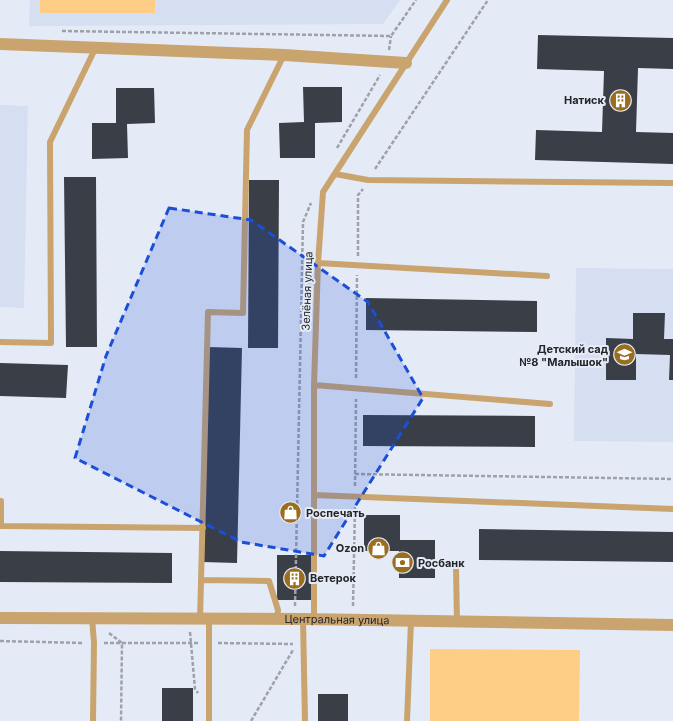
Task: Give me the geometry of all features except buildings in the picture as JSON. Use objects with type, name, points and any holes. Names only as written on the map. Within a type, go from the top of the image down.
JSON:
[{"type":"street","points":[[0,44],[95,49],[284,55],[406,63]]},
{"type":"street","name":"Центральная улица","points":[[0,618],[199,620],[309,619],[411,622],[673,625]]},
{"type":"lane","name":"Зелёная улица","points":[[304,721],[314,495],[314,384],[318,263],[323,192],[447,0]]},
{"type":"lane","points":[[0,342],[51,343],[50,142],[95,49]]},
{"type":"lane","points":[[209,721],[209,643],[199,620],[203,528],[208,312],[244,313],[247,130],[284,55]]},
{"type":"lane","points":[[334,174],[368,180],[673,184]]},
{"type":"lane","points":[[318,263],[547,276]]},
{"type":"lane","points":[[314,384],[550,404]]},
{"type":"lane","points":[[314,495],[673,508]]},
{"type":"lane","points":[[0,501],[2,501],[2,526],[203,528]]},
{"type":"lane","points":[[456,567],[457,622]]},
{"type":"lane","points":[[201,580],[269,581],[278,610],[277,620]]},
{"type":"lane","points":[[92,618],[94,643],[93,721]]},
{"type":"lane","points":[[407,721],[411,622]]},
{"type":"path","points":[[55,31],[391,36],[416,0]]},
{"type":"path","points":[[358,259],[358,195],[488,0]]},
{"type":"path","points":[[356,379],[358,267]]},
{"type":"path","points":[[355,490],[356,394]]},
{"type":"path","points":[[356,474],[673,479]]},
{"type":"path","points":[[353,620],[355,505]]},
{"type":"path","points":[[92,618],[122,643]]},
{"type":"path","points":[[199,620],[192,643],[195,689],[200,695]]},
{"type":"path","points":[[0,641],[296,644],[251,721]]},
{"type":"path","points":[[121,721],[122,643]]},
{"type":"highlighted area","points":[[169,208],[251,220],[368,302],[423,398],[324,556],[241,542],[75,458],[106,356]]},
{"type":"shaded area","points":[[30,0],[400,0],[383,24],[29,26]]},
{"type":"shaded area","points":[[40,0],[155,0],[155,13],[40,13]]},
{"type":"shaded area","points":[[0,105],[28,106],[24,308],[0,307]]},
{"type":"shaded area","name":"Детский сад №8 \"Малышок\"","points":[[576,268],[673,269],[673,442],[574,441]]},
{"type":"shaded area","points":[[430,649],[580,650],[579,721],[430,721]]},
{"type":"place","name":"Натиск","points":[[620,100]]},
{"type":"place","name":"Детский сад №8 \"Малышок\"","points":[[624,355]]},
{"type":"place","name":"Роспечать","points":[[290,513]]},
{"type":"place","name":"Ozon","points":[[379,548]]},
{"type":"place","name":"Росбанк","points":[[402,563]]},
{"type":"place","name":"Ветерок","points":[[295,578]]}]
